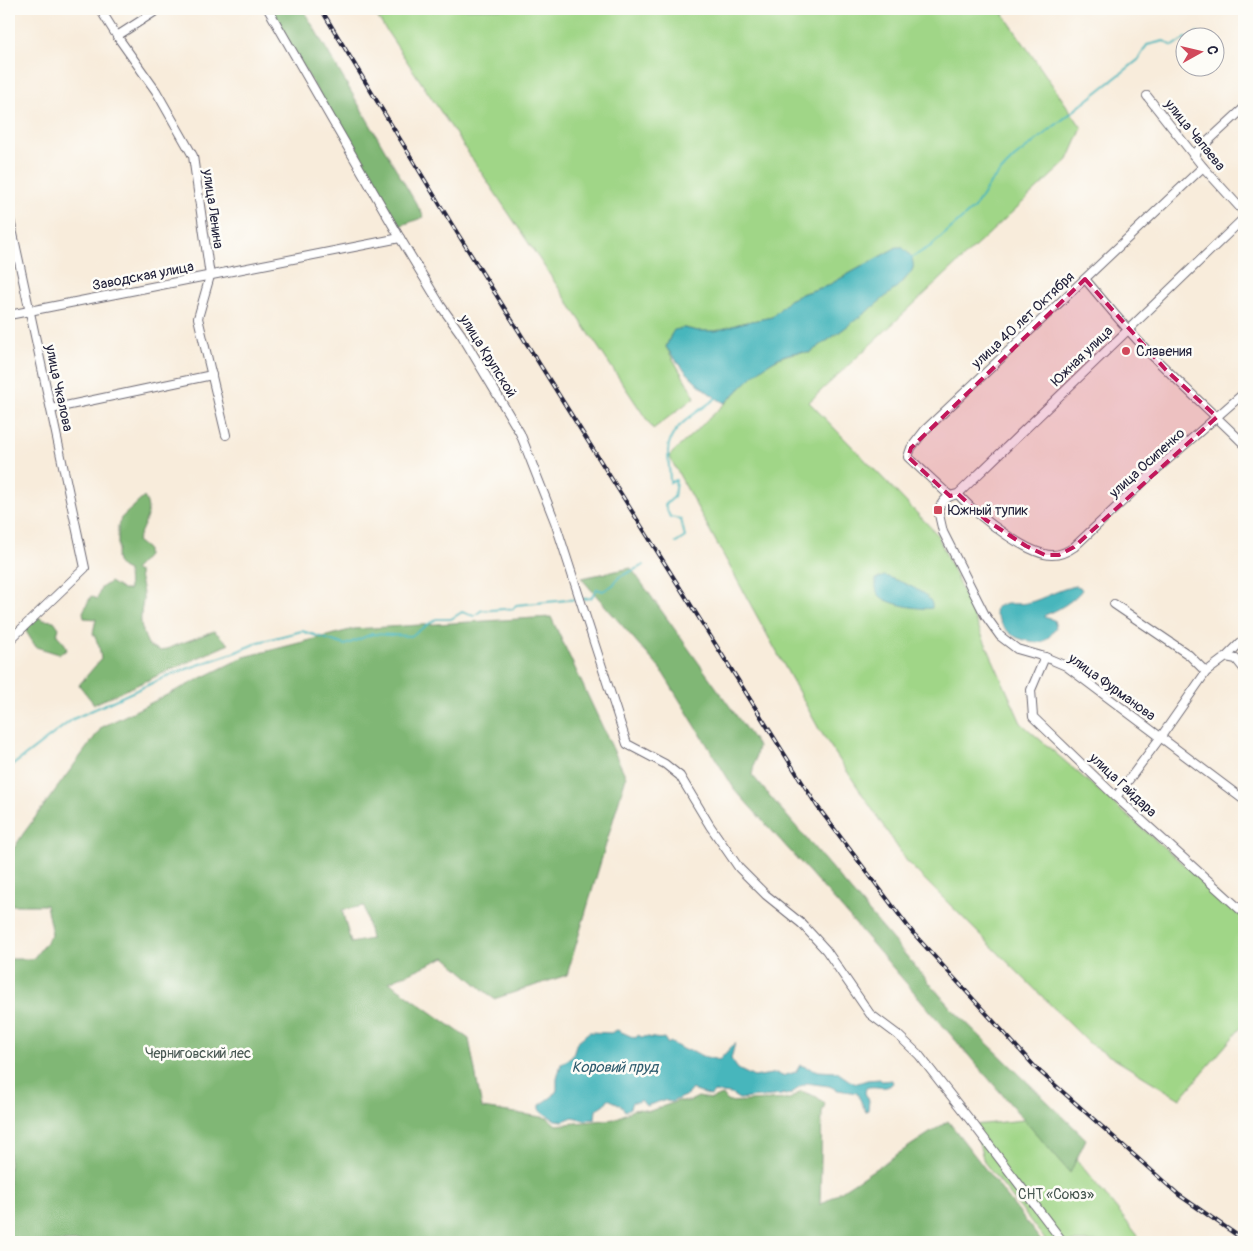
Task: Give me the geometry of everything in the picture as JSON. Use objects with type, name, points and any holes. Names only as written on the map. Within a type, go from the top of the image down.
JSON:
[{"type":"street","name":"улица Ленина","points":[[100,9],[156,91],[193,156],[210,276],[198,318],[226,435]]},
{"type":"street","points":[[117,36],[160,9]]},
{"type":"street","name":"улица Крупской","points":[[268,9],[400,238],[441,306],[461,334],[520,433],[555,522],[627,744],[665,764],[680,776],[710,826],[739,868],[766,895],[802,924],[826,950],[870,1014],[898,1035],[918,1055],[1063,1242]]},
{"type":"street","name":"улица Чапаева","points":[[1147,96],[1203,167],[1244,212]]},
{"type":"street","points":[[1193,155],[1244,108]]},
{"type":"street","name":"улица 40 лет Октября","points":[[954,495],[908,457],[911,448],[925,430],[1203,167]]},
{"type":"street","name":"улица Чкалова","points":[[9,215],[85,568],[9,639]]},
{"type":"street","name":"Южная улица","points":[[938,510],[943,500],[954,495],[1244,218]]},
{"type":"street","name":"Заводская улица","points":[[9,315],[400,238]]},
{"type":"street","points":[[1085,279],[1128,330],[1166,370],[1218,417],[1244,444]]},
{"type":"street","points":[[51,409],[212,375]]},
{"type":"street","name":"улица Осипенко","points":[[954,495],[986,520],[1038,553],[1053,555],[1066,552],[1074,547],[1157,469],[1244,392]]},
{"type":"street","name":"улица Фурманова","points":[[938,510],[943,532],[985,615],[1000,636],[1017,649],[1045,657],[1066,666],[1244,800]]},
{"type":"street","points":[[1114,604],[1189,655],[1206,672]]},
{"type":"street","points":[[1116,796],[1160,738],[1206,672],[1226,657],[1244,638]]},
{"type":"street","name":"улица Гайдара","points":[[1045,657],[1031,690],[1033,717],[1244,913]]},
{"type":"street","points":[[1226,657],[1236,659],[1244,669]]},
{"type":"highlighted area","points":[[1085,279],[1166,370],[1217,417],[1074,547],[1059,555],[1045,555],[1026,546],[986,520],[958,494],[950,496],[908,457],[911,448]]},
{"type":"green space","points":[[269,9],[303,9],[424,217],[397,227]]},
{"type":"green space","points":[[372,9],[1000,9],[1082,128],[1068,160],[809,402],[937,534],[1021,723],[1244,917],[1244,1024],[1180,1099],[1090,1044],[908,863],[819,729],[669,456],[758,371],[788,354],[809,353],[837,334],[904,281],[913,268],[897,247],[827,286],[789,300],[772,317],[716,331],[698,331],[684,328],[671,335],[666,347],[695,397],[653,429]]},
{"type":"green space","points":[[144,497],[148,508],[144,525],[137,541],[147,549],[147,556],[134,570],[139,572],[143,598],[141,624],[149,646],[161,651],[214,631],[229,644],[94,704],[79,685],[101,659],[99,646],[93,633],[96,619],[84,618],[83,612],[91,596],[97,599],[101,588],[110,582],[123,590],[129,590],[128,571],[117,562],[118,526],[121,518]]},
{"type":"green space","points":[[631,568],[758,746],[752,775],[950,1007],[1086,1139],[1070,1173],[838,904],[735,790],[661,670],[581,578]]},
{"type":"green space","points":[[38,617],[43,620],[54,621],[59,628],[57,635],[65,644],[67,650],[59,654],[36,647],[25,630]]},
{"type":"green space","name":"Черниговский лес","points":[[551,617],[626,777],[567,975],[494,999],[445,957],[389,982],[469,1039],[482,1108],[548,1118],[556,1125],[615,1119],[633,1110],[650,1111],[678,1101],[690,1101],[698,1097],[711,1099],[723,1095],[728,1102],[790,1099],[801,1091],[817,1097],[825,1104],[822,1112],[820,1205],[948,1121],[1042,1242],[9,1242],[9,959],[33,959],[52,934],[46,905],[9,905],[9,856],[23,834],[102,727],[244,657],[354,629]],"holes":[[[364,906],[371,939],[351,943],[342,910]]]},
{"type":"green space","name":"СНТ «Союз»","points":[[1043,1118],[1143,1242],[1047,1242],[984,1162],[974,1125]]},
{"type":"water","points":[[897,247],[902,247],[912,257],[913,268],[908,276],[883,299],[809,353],[797,352],[774,360],[725,403],[709,393],[693,379],[666,347],[674,330],[684,328],[698,331],[716,331],[772,317],[789,300],[827,286]]},
{"type":"water","points":[[885,576],[922,593],[932,603],[932,608],[904,606],[883,598],[877,591],[876,579]]},
{"type":"water","points":[[1076,586],[1082,590],[1074,598],[1060,608],[1045,615],[1044,617],[1054,620],[1056,628],[1043,641],[1024,640],[1008,632],[995,612],[996,607],[1000,605],[1027,603]]},
{"type":"water","name":"Коровий пруд","points":[[617,1030],[635,1038],[639,1035],[641,1037],[664,1038],[668,1044],[670,1042],[684,1050],[693,1051],[702,1056],[719,1060],[735,1043],[731,1059],[738,1069],[754,1077],[777,1073],[782,1076],[796,1072],[800,1065],[818,1071],[837,1072],[850,1081],[858,1083],[880,1079],[882,1081],[892,1080],[893,1083],[887,1087],[866,1088],[865,1093],[869,1100],[866,1112],[857,1093],[806,1083],[792,1094],[784,1095],[783,1093],[782,1095],[739,1099],[731,1094],[714,1092],[711,1096],[692,1089],[687,1095],[671,1102],[664,1100],[646,1106],[641,1100],[632,1102],[630,1108],[625,1111],[619,1104],[608,1099],[605,1104],[596,1110],[595,1119],[584,1120],[573,1117],[563,1121],[555,1120],[540,1111],[540,1105],[553,1096],[557,1090],[557,1079],[561,1064],[572,1057],[577,1042],[589,1032],[611,1033]]},
{"type":"waterway","points":[[911,258],[931,246],[974,208],[991,182],[1014,158],[1138,60],[1147,45],[1164,41],[1173,46],[1176,44]]},
{"type":"waterway","points":[[676,543],[685,537],[681,519],[670,517],[665,505],[674,497],[676,480],[670,483],[668,451],[670,442],[673,434],[686,420],[716,398]]},
{"type":"waterway","points":[[583,599],[591,598],[597,589],[603,591],[613,585],[619,577],[644,565]]},
{"type":"waterway","points":[[9,768],[73,719],[172,674],[259,642],[302,631],[345,645],[372,634],[411,636],[436,619],[451,619],[462,612],[474,616],[482,610],[513,609],[516,605],[578,599]]},
{"type":"railway","points":[[321,9],[451,223],[817,806],[913,933],[1037,1069],[1179,1195],[1244,1240]]},
{"type":"place","name":"Славения","points":[[1126,351]]},
{"type":"place","name":"Южный тупик","points":[[938,510]]}]
